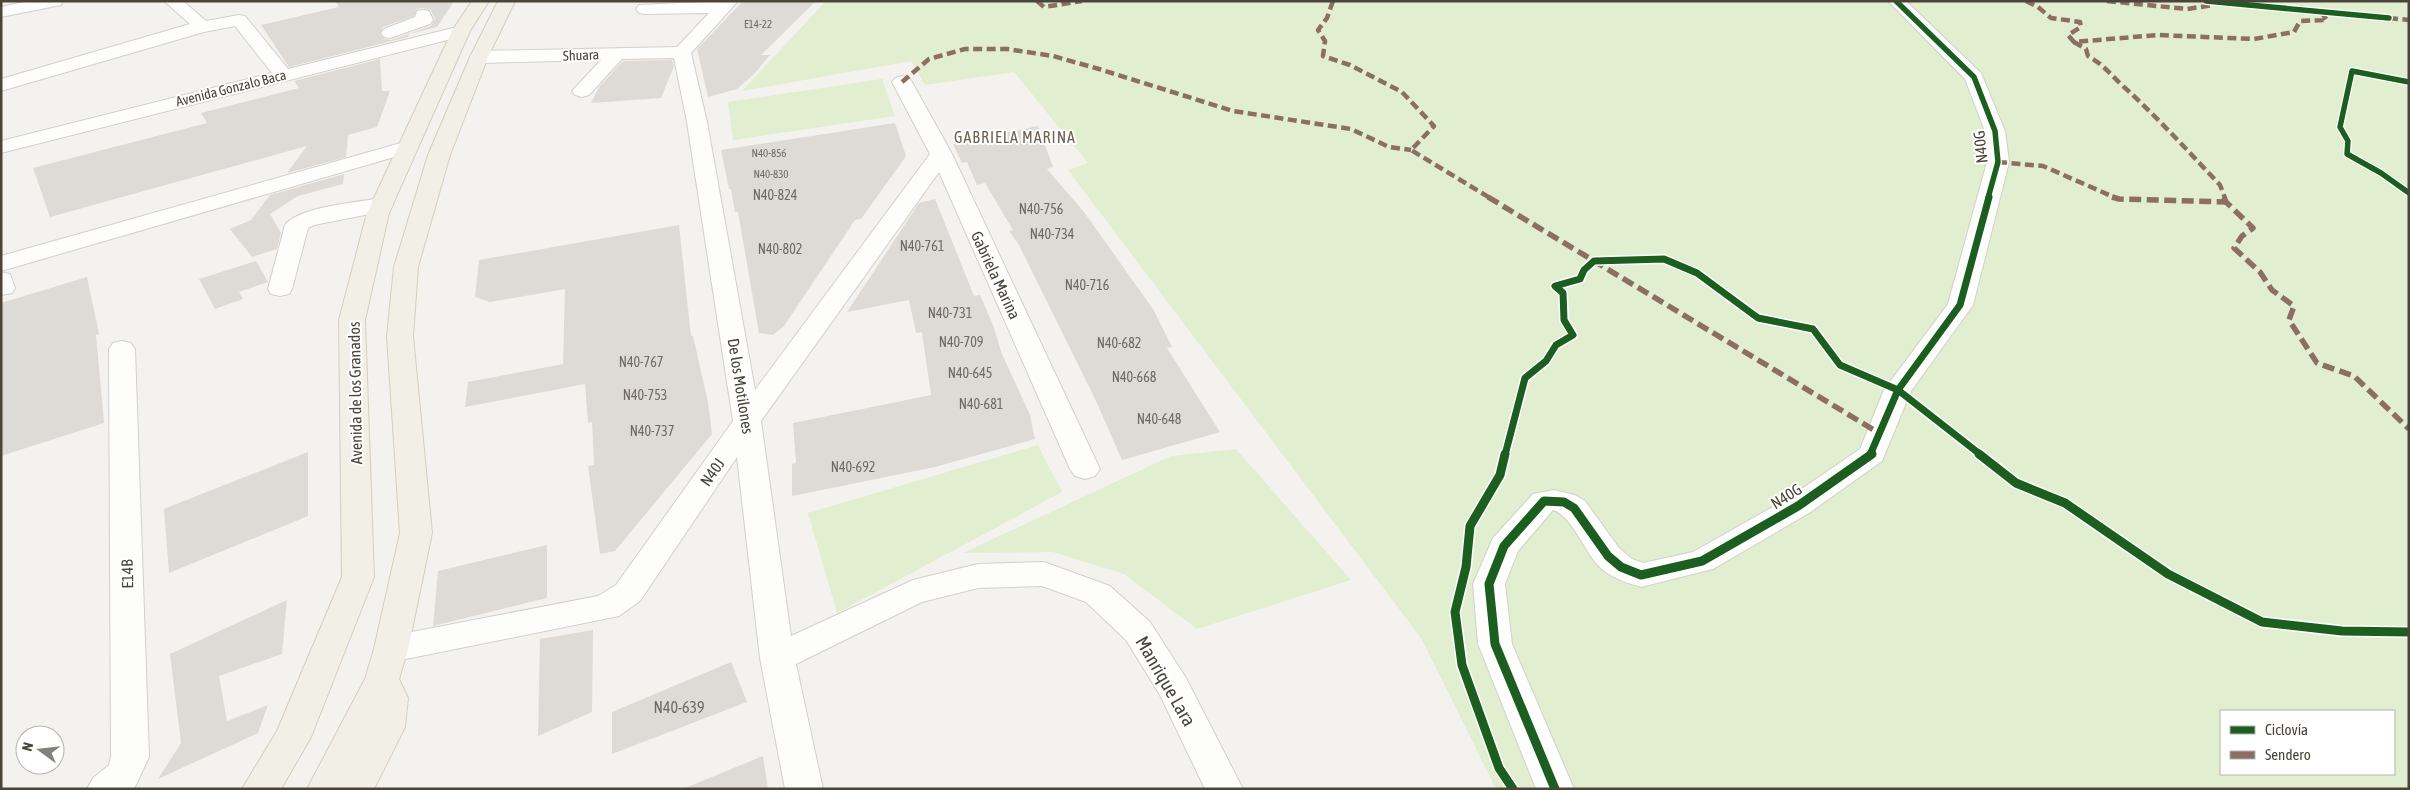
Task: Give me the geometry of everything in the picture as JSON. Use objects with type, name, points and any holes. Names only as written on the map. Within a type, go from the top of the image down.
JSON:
[{"type":"main road","name":"Avenida de los Granados","points":[[261,789],[293,737],[358,577],[352,320],[382,205],[461,31],[480,1]]},
{"type":"main road","points":[[326,789],[360,727],[387,664],[416,533],[400,336],[406,267],[439,155],[479,57],[507,1]]},
{"type":"main road","points":[[355,789],[387,727],[390,698],[387,664]]},
{"type":"street","points":[[172,1],[196,20],[200,27]]},
{"type":"street","name":"N40G","points":[[1555,789],[1494,644],[1489,584],[1504,546],[1544,502],[1554,500],[1564,502],[1574,508],[1608,556],[1621,567],[1631,572],[1641,575],[1702,561],[1798,506],[1872,454],[1898,390],[1960,305],[1998,162],[1995,132],[1974,77],[1896,1]]},
{"type":"street","points":[[1,12],[48,2]]},
{"type":"street","points":[[645,9],[726,5]]},
{"type":"street","points":[[682,52],[726,5]]},
{"type":"street","points":[[391,48],[385,36],[418,24],[424,20],[423,15]]},
{"type":"street","points":[[1,85],[200,27],[239,20],[283,75]]},
{"type":"street","name":"Avenida Gonzalo Baca","points":[[1,147],[461,31]]},
{"type":"street","name":"Shuara","points":[[479,57],[682,52]]},
{"type":"street","name":"De los Motilones","points":[[682,52],[705,169],[747,421],[777,658],[804,789]]},
{"type":"street","points":[[582,91],[616,54]]},
{"type":"street","name":"Gabriela Marina","points":[[902,82],[941,154],[1085,469]]},
{"type":"street","points":[[2,277],[408,147]]},
{"type":"street","name":"N40J","points":[[387,664],[607,607],[628,593],[747,421],[941,154]]},
{"type":"street","points":[[280,289],[297,225],[308,219],[382,205]]},
{"type":"street","name":"E14B","points":[[106,789],[114,785],[127,771],[130,758],[122,349]]},
{"type":"street","name":"Manrique Lara","points":[[777,658],[913,592],[978,576],[1044,574],[1098,594],[1138,631],[1174,688],[1224,789]]},
{"type":"green space","points":[[826,1],[2409,1],[2409,789],[1496,789],[1421,638],[1068,170],[1088,163],[1014,72],[925,85],[911,61],[742,91]]},
{"type":"green space","points":[[882,79],[895,116],[733,140],[728,102]]},
{"type":"green space","points":[[1038,445],[1062,492],[837,613],[808,513]]},
{"type":"green space","points":[[1236,449],[1351,580],[1197,629],[1124,574],[1053,552],[963,553],[1171,456]]},
{"type":"building","points":[[335,1],[454,1],[437,27],[409,34],[408,37],[289,67],[261,25],[339,7]],"holes":[[[417,9],[431,10],[435,19],[431,26],[391,40],[384,39],[380,34],[383,27],[414,16]]]},
{"type":"building","points":[[743,1],[816,1],[761,55],[770,55],[754,74],[737,89],[708,97],[697,49]]},
{"type":"building","points":[[380,59],[382,91],[390,91],[377,127],[348,135],[346,157],[287,173],[307,146],[50,217],[33,168],[207,123],[201,113],[299,88],[294,81]]},
{"type":"building","points":[[672,60],[674,66],[661,98],[591,103],[599,87],[623,61]]},
{"type":"building","points":[[895,123],[906,156],[861,219],[855,220],[784,326],[773,335],[759,333],[738,212],[735,212],[721,150]]},
{"type":"building","points":[[1038,126],[1053,167],[1047,169],[1084,212],[1153,309],[1172,347],[1167,348],[1220,432],[1122,460],[1096,401],[1019,245],[1009,231],[1013,230],[985,183],[977,185],[967,162],[962,163],[953,144]]},
{"type":"building","points":[[344,174],[343,184],[298,196],[270,214],[281,233],[277,249],[252,257],[230,229],[251,220],[270,195]]},
{"type":"building","points":[[935,199],[974,296],[980,295],[993,325],[1002,354],[1030,415],[1035,439],[935,467],[792,496],[792,464],[796,463],[793,423],[931,395],[922,332],[916,333],[909,300],[847,312],[919,203]]},
{"type":"building","points":[[679,225],[691,336],[693,336],[708,402],[712,434],[615,551],[600,554],[588,466],[594,465],[592,422],[588,423],[585,384],[465,407],[468,382],[563,364],[565,289],[490,302],[475,297],[479,260]]},
{"type":"building","points":[[256,261],[268,282],[239,292],[243,299],[215,309],[199,279]]},
{"type":"building","points":[[87,277],[99,334],[96,335],[104,423],[1,456],[1,303]]},
{"type":"building","points":[[308,452],[308,516],[169,573],[164,509]]},
{"type":"building","points":[[547,545],[547,598],[433,626],[438,571]]},
{"type":"building","points":[[287,600],[282,654],[219,676],[227,721],[268,705],[258,733],[158,779],[181,743],[170,654]]},
{"type":"building","points":[[593,630],[592,712],[538,736],[540,639]]},
{"type":"building","points":[[731,662],[747,702],[612,754],[612,712]]},
{"type":"building","points":[[763,756],[768,789],[685,789],[685,788]]},
{"type":"marked path","points":[[1037,1],[1044,7],[1082,1]]},
{"type":"marked path","points":[[1333,1],[1327,18],[1318,30],[1325,41],[1323,56],[1350,65],[1402,92],[1434,126],[1411,150],[1879,433]]},
{"type":"marked path","points":[[2026,1],[2038,7],[2051,18],[2080,22],[2081,27],[2068,35],[2074,42],[2157,35],[2240,39],[2267,38],[2294,32],[2300,21],[2327,20],[2321,12]]},
{"type":"marked path","points":[[2107,1],[2187,9],[2214,5]]},
{"type":"marked path","points":[[2389,18],[2409,20]]},
{"type":"marked path","points":[[2074,42],[2086,49],[2088,56],[2103,64],[2115,79],[2160,120],[2220,185],[2226,202],[2253,228],[2242,236],[2234,248],[2260,272],[2272,290],[2294,306],[2289,320],[2317,363],[2354,376],[2409,429]]},
{"type":"marked path","points":[[902,82],[929,59],[965,49],[1007,49],[1053,56],[1233,111],[1351,129],[1361,132],[1389,147],[1411,150]]},
{"type":"marked path","points":[[1998,162],[2043,166],[2067,175],[2096,191],[2119,199],[2226,202]]},
{"type":"cycle path","points":[[1555,789],[1495,644],[1489,584],[1504,546],[1544,501],[1554,500],[1564,502],[1574,508],[1608,556],[1621,567],[1641,575],[1702,561],[1798,506],[1872,454],[1898,390],[1960,305],[1998,162],[1995,131],[1974,77],[1896,1]]},
{"type":"cycle path","points":[[2206,1],[2389,18]]},
{"type":"cycle path","points":[[2409,82],[2352,71],[2340,127],[2348,141],[2347,154],[2381,173],[2409,193]]},
{"type":"cycle path","points":[[1513,789],[1499,768],[1462,665],[1455,612],[1466,567],[1470,526],[1500,475],[1525,378],[1546,361],[1556,345],[1573,335],[1564,320],[1563,293],[1555,286],[1580,279],[1584,270],[1594,261],[1664,259],[1697,273],[1758,318],[1813,329],[1840,365],[1898,390],[2016,483],[2065,503],[2168,574],[2262,622],[2342,631],[2409,632]]},
{"type":"district","name":"GABRIELA MARINA","points":[[1015,137]]}]
